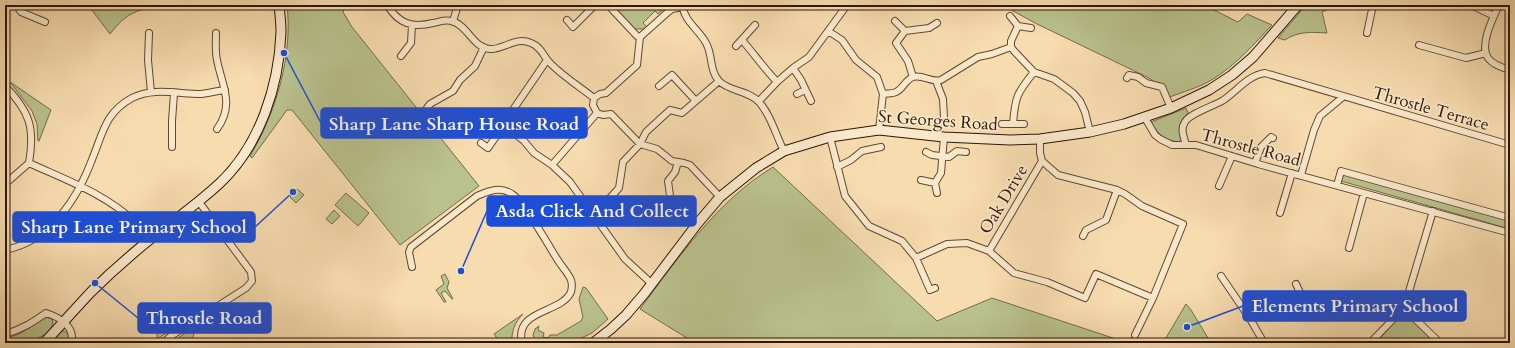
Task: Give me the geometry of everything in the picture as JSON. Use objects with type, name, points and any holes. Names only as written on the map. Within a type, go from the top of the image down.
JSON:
[{"type":"street","points":[[16,5],[21,12],[45,22]]},
{"type":"street","points":[[44,343],[92,291],[149,240],[199,202],[222,181],[236,164],[258,130],[269,100],[277,70],[281,32],[279,5]]},
{"type":"street","points":[[387,5],[399,19],[404,23],[412,25],[422,25],[448,20],[453,21],[484,47],[489,49],[523,41],[537,46],[547,60],[594,98]]},
{"type":"street","points":[[453,21],[458,5]]},
{"type":"street","points":[[567,20],[573,27],[595,5]]},
{"type":"street","points":[[608,5],[637,36],[644,35],[668,12],[682,6],[684,15],[703,37],[708,46],[714,75],[725,86],[753,96],[759,101],[765,109],[784,151]]},
{"type":"street","points":[[759,101],[777,82],[809,57],[847,5]]},
{"type":"street","name":"St Georges Road","points":[[593,343],[626,315],[720,197],[756,168],[784,151],[830,137],[879,130],[944,137],[1010,140],[1040,139],[1090,132],[1145,118],[1171,108],[1209,90],[1232,75],[1253,57],[1298,5]]},
{"type":"street","points":[[1367,33],[1373,5]]},
{"type":"street","points":[[1471,5],[1494,16]]},
{"type":"street","points":[[1499,5],[1487,34],[1486,53],[1489,60],[1510,70]]},
{"type":"street","points":[[1010,16],[1018,26],[1031,28]]},
{"type":"street","points":[[895,21],[904,31]]},
{"type":"street","points":[[913,77],[908,61],[896,43],[904,31],[929,28],[937,23]]},
{"type":"street","points":[[401,56],[411,43],[412,25]]},
{"type":"street","points":[[736,46],[755,25]]},
{"type":"street","points":[[1018,26],[1011,41],[1014,51],[1034,72],[1054,79],[1073,93],[1081,103],[1090,132]]},
{"type":"street","points":[[149,32],[148,60],[151,92]]},
{"type":"street","points":[[828,32],[842,40],[856,60],[877,77],[883,94],[879,130]]},
{"type":"street","points":[[216,33],[215,50],[227,99],[226,111],[217,129]]},
{"type":"street","points":[[594,98],[600,94],[606,93],[637,65],[640,36]]},
{"type":"street","points":[[742,40],[758,58],[760,64],[777,82]]},
{"type":"street","points":[[1419,45],[1466,58],[1486,53]]},
{"type":"street","points":[[883,94],[896,92],[913,77],[920,76],[936,81],[982,55],[992,54],[1012,46]]},
{"type":"street","points":[[427,109],[430,104],[453,91],[460,80],[475,66],[484,47]]},
{"type":"street","points":[[481,143],[490,149],[504,124],[547,60]]},
{"type":"street","points":[[793,68],[801,80],[811,101]]},
{"type":"street","points":[[660,86],[678,69]]},
{"type":"street","points":[[1013,124],[1017,96],[1034,72]]},
{"type":"street","name":"Throstle Terrace","points":[[1186,145],[1182,131],[1183,125],[1191,115],[1223,100],[1258,74],[1265,73],[1510,145]]},
{"type":"street","points":[[672,75],[696,100]]},
{"type":"street","points":[[1127,75],[1138,77],[1146,83],[1162,87],[1171,108]]},
{"type":"street","points":[[592,212],[608,199],[618,188],[623,162],[640,144],[646,132],[670,110],[682,113],[719,81]]},
{"type":"street","points":[[936,81],[943,99],[944,118]]},
{"type":"street","points":[[5,86],[18,99],[29,120],[32,143],[30,163],[5,184]]},
{"type":"street","points":[[5,250],[16,248],[41,234],[66,210],[80,186],[93,158],[104,127],[110,118],[125,103],[132,98],[151,92],[202,94],[225,90]]},
{"type":"street","points":[[797,94],[805,90]]},
{"type":"street","points":[[172,146],[174,93]]},
{"type":"street","points":[[1301,175],[1314,130],[1320,116],[1344,97]]},
{"type":"street","points":[[594,98],[594,105],[597,113]]},
{"type":"street","points":[[597,113],[603,115],[611,114],[640,144],[657,149],[672,161],[690,165],[720,197]]},
{"type":"street","points":[[552,165],[597,113]]},
{"type":"street","name":"Throstle Road","points":[[1145,118],[1150,128],[1160,139],[1172,145],[1196,145],[1255,163],[1510,233]]},
{"type":"street","points":[[504,124],[524,141],[534,153],[552,165],[570,182],[625,259],[652,283]]},
{"type":"street","points":[[1002,124],[1024,124]]},
{"type":"street","points":[[830,137],[845,196],[869,226],[902,241],[916,258],[930,290],[935,288]]},
{"type":"street","points":[[937,193],[935,183],[941,173],[944,137]]},
{"type":"street","points":[[1255,163],[1261,147],[1270,137],[1273,138]]},
{"type":"street","points":[[1040,139],[1040,153],[1042,161],[1058,175],[1117,190],[1142,206],[1183,224],[1153,298],[1135,335]]},
{"type":"street","points":[[837,167],[851,160],[862,151],[880,147]]},
{"type":"street","points":[[926,152],[932,155],[949,157],[958,151],[966,152]]},
{"type":"street","points":[[1219,186],[1232,156]]},
{"type":"street","name":"Oak Drive","points":[[989,251],[1042,161]]},
{"type":"street","points":[[676,208],[670,202],[668,181],[675,172],[678,162]]},
{"type":"street","points":[[30,163],[102,198],[123,212],[137,224],[149,240]]},
{"type":"street","points":[[1337,185],[1341,171],[1510,218]]},
{"type":"street","points":[[1280,213],[1292,173]]},
{"type":"street","points":[[921,180],[935,183]]},
{"type":"street","points":[[412,267],[409,252],[411,247],[477,196],[487,191],[500,189],[511,193],[522,204],[572,282],[572,291],[563,301],[532,317],[525,323],[521,333],[522,343]]},
{"type":"street","points":[[1083,236],[1086,230],[1106,220],[1117,190]]},
{"type":"street","points":[[1349,248],[1364,192]]},
{"type":"street","points":[[163,343],[246,288],[252,281],[251,272],[199,202]]},
{"type":"street","points":[[658,208],[670,202]]},
{"type":"street","points":[[1370,343],[1404,308],[1433,211]]},
{"type":"street","points":[[916,258],[947,244],[967,243],[989,251],[1014,273],[1047,282],[1085,298],[1096,274],[1153,298]]},
{"type":"street","points":[[1220,276],[1250,317],[1264,343]]},
{"type":"street","points":[[1296,284],[1309,312]]},
{"type":"street","points":[[1404,308],[1440,343]]},
{"type":"street","points":[[5,334],[25,327],[46,313],[54,315],[70,328],[72,334],[71,343]]},
{"type":"green space","points":[[88,5],[163,5],[164,7],[140,10],[127,16],[110,34]]},
{"type":"green space","points":[[287,5],[346,5],[343,12],[352,27],[479,186],[400,245],[292,110],[287,110],[252,158],[250,156],[268,121],[275,103],[285,63],[288,24]]},
{"type":"green space","points":[[612,5],[668,5],[658,14],[655,11],[643,23],[647,27],[644,29],[634,29]]},
{"type":"green space","points":[[1002,5],[1204,5],[1238,22],[1247,14],[1272,25],[1244,54],[1213,79],[1190,90],[1167,98],[1162,87],[1149,78],[1037,24]]},
{"type":"green space","points":[[1306,5],[1339,5],[1322,12],[1327,33],[1311,32],[1295,35],[1285,40],[1278,38]]},
{"type":"green space","points":[[10,82],[51,110],[39,141],[37,124],[32,111]]},
{"type":"green space","points":[[1186,108],[1188,113],[1182,120],[1180,126],[1182,142],[1172,141],[1164,137],[1153,127],[1151,122]]},
{"type":"green space","points":[[773,167],[937,321],[992,298],[1128,343],[695,343],[640,309],[700,231],[734,196]]},
{"type":"green space","points":[[1347,174],[1510,221],[1510,229],[1341,181],[1342,177]]},
{"type":"green space","points":[[297,189],[304,195],[296,203],[290,197]]},
{"type":"green space","points":[[346,193],[369,213],[358,226],[335,205]]},
{"type":"green space","points":[[334,210],[340,216],[332,224],[326,219]]},
{"type":"green space","points":[[445,274],[449,282],[447,288],[453,299],[445,291],[441,293],[446,302],[444,302],[436,290],[444,284],[441,276]]},
{"type":"green space","points":[[583,287],[586,288],[608,319],[592,333],[571,343],[536,343],[533,335],[535,329],[539,326],[538,330],[544,333],[543,337],[548,338],[550,335],[557,335],[581,321],[583,317],[579,299]]},
{"type":"green space","points":[[1186,304],[1191,310],[1211,343],[1163,343]]},
{"type":"green space","points":[[1404,308],[1440,343],[1370,343]]},
{"type":"green space","points":[[523,314],[514,327],[512,343],[500,343],[494,334]]},
{"type":"green space","points":[[191,316],[191,318],[157,339],[157,318]]},
{"type":"green space","points":[[46,317],[52,319],[53,324],[50,330],[45,334],[32,340],[5,343],[5,338],[21,333]]},
{"type":"green space","points":[[197,325],[191,343],[171,343]]},
{"type":"green space","points":[[61,331],[68,334],[68,343],[50,343]]},
{"type":"place","name":"Sharp Lane Sharp House Road","points":[[284,53]]},
{"type":"place","name":"Sharp Lane Primary School","points":[[293,192]]},
{"type":"place","name":"Asda Click And Collect","points":[[461,271]]},
{"type":"place","name":"Throstle Road","points":[[95,283]]},
{"type":"place","name":"Elements Primary School","points":[[1187,327]]}]
